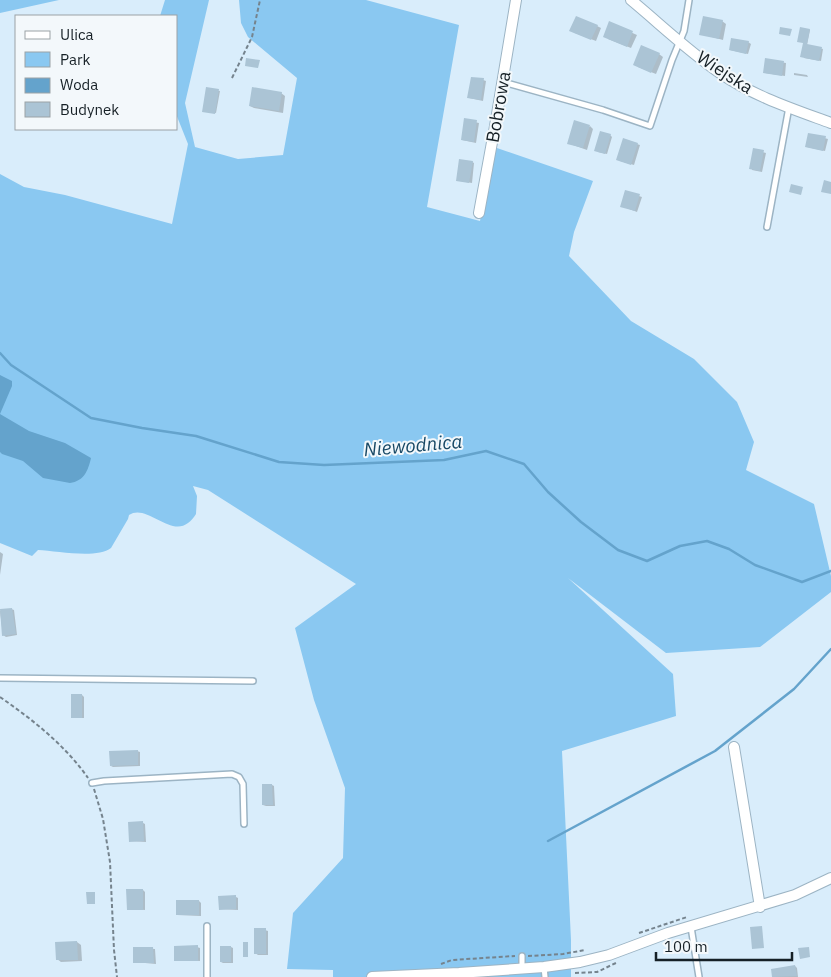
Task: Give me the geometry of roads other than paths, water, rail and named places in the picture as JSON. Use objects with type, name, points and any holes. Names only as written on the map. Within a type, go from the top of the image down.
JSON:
[{"type":"street","name":"Bobrowa","points":[[479,213],[516,0]]},
{"type":"street","name":"Wiejska","points":[[630,0],[719,72],[738,84],[831,123]]},
{"type":"street","points":[[734,747],[760,907]]},
{"type":"street","points":[[372,977],[459,975],[522,968],[544,972],[609,956],[668,934],[760,907],[795,895],[831,878]]},
{"type":"lane","points":[[502,82],[603,110],[650,126],[672,60],[684,31],[689,0]]},
{"type":"lane","points":[[767,227],[789,107]]},
{"type":"lane","points":[[0,678],[253,681]]},
{"type":"lane","points":[[92,783],[232,774],[239,777],[243,784],[244,824]]},
{"type":"lane","points":[[207,926],[208,977]]},
{"type":"lane","points":[[691,927],[699,977]]},
{"type":"lane","points":[[522,956],[522,968]]},
{"type":"water","points":[[0,375],[12,381],[12,386],[0,414]]},
{"type":"water","points":[[0,414],[29,431],[65,443],[91,458],[85,475],[79,480],[70,483],[43,478],[23,461],[2,454],[0,452]]},
{"type":"waterway","name":"Niewodnica","points":[[0,353],[11,365],[91,418],[196,436],[279,462],[324,465],[444,460],[486,451],[524,464],[548,492],[581,522],[618,550],[647,561],[680,546],[707,541],[729,549],[755,565],[802,582],[831,571]]},
{"type":"waterway","points":[[548,841],[715,751],[794,689],[831,649]]}]
